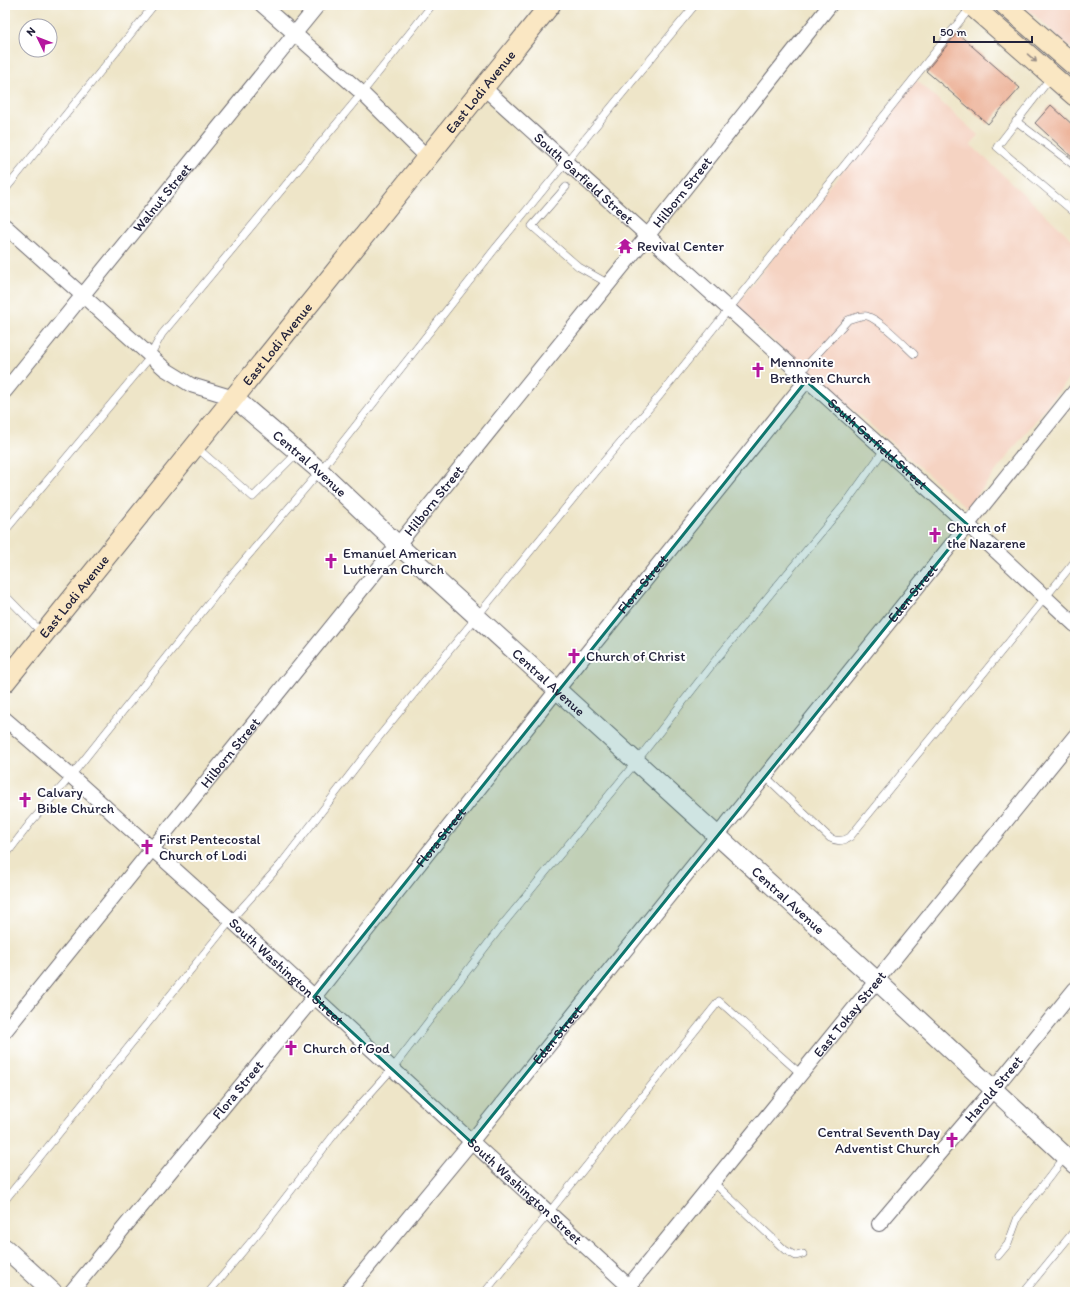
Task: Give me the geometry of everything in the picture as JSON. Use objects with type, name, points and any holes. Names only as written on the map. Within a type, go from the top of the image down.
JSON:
[{"type":"main road","name":"East Lodi Avenue","points":[[5,682],[550,5]]},
{"type":"main road","points":[[972,5],[1075,96]]},
{"type":"main road","points":[[1005,5],[1075,66]]},
{"type":"street","points":[[262,5],[362,93],[427,157]]},
{"type":"street","name":"Walnut Street","points":[[5,391],[81,295],[318,5]]},
{"type":"street","name":"Hilborn Street","points":[[5,1031],[397,544],[609,284],[830,5]]},
{"type":"street","name":"South Garfield Street","points":[[483,87],[968,525],[1075,625]]},
{"type":"street","name":"Central Avenue","points":[[5,226],[165,369],[191,385],[234,398],[320,471],[397,544],[877,981],[1070,1161]]},
{"type":"street","name":"Flora Street","points":[[71,1292],[314,997],[803,377]]},
{"type":"street","name":"Eden Street","points":[[347,1292],[471,1142],[716,835],[1075,391]]},
{"type":"street","name":"South Washington Street","points":[[5,719],[71,776],[151,850],[231,920],[549,1213],[629,1290]]},
{"type":"street","name":"East Tokay Street","points":[[629,1290],[713,1182],[1075,736]]},
{"type":"street","name":"Harold Street","points":[[879,1224],[993,1090],[1075,989]]},
{"type":"street","points":[[5,1248],[53,1292]]},
{"type":"lane","points":[[5,190],[154,5]]},
{"type":"lane","points":[[5,531],[150,355],[162,334],[362,93],[432,5]]},
{"type":"lane","points":[[5,856],[230,577],[320,471],[566,161],[695,5]]},
{"type":"lane","points":[[5,1200],[231,920],[281,864],[382,733],[729,309],[972,5]]},
{"type":"lane","points":[[1053,76],[997,147],[1075,213]]},
{"type":"lane","points":[[1016,121],[1075,166]]},
{"type":"lane","points":[[566,187],[532,226],[579,267],[609,284]]},
{"type":"lane","points":[[803,377],[848,320],[858,316],[867,316],[878,322],[914,354]]},
{"type":"lane","points":[[195,446],[253,497],[298,453]]},
{"type":"lane","points":[[209,1292],[259,1232],[340,1127],[392,1069],[503,924],[636,762],[714,662],[848,500],[884,450]]},
{"type":"lane","points":[[765,776],[834,841],[844,840],[850,837],[1075,561]]},
{"type":"lane","points":[[7,600],[44,634]]},
{"type":"lane","points":[[485,1292],[719,1001],[801,1074]]},
{"type":"lane","points":[[998,1256],[1008,1244],[1018,1217],[1070,1161]]},
{"type":"lane","points":[[713,1182],[785,1250],[796,1256],[803,1254]]},
{"type":"lane","points":[[1025,1292],[1075,1230]]},
{"type":"highlighted area","points":[[806,381],[968,525],[471,1142],[314,997]]},
{"type":"shaded area","points":[[1023,5],[1075,5],[1075,52]]},
{"type":"shaded area","points":[[915,79],[978,135],[971,145],[1075,242],[1075,370],[967,508],[734,307]]},
{"type":"building","points":[[957,33],[1020,88],[988,124],[926,71]]},
{"type":"building","points":[[1051,105],[1075,127],[1075,160],[1035,123]]},
{"type":"place","name":"Revival Center","points":[[625,246]]},
{"type":"place","name":"Mennonite Brethren Church","points":[[758,370]]},
{"type":"place","name":"Church of the Nazarene","points":[[935,535]]},
{"type":"place","name":"Emanuel American Lutheran Church","points":[[331,561]]},
{"type":"place","name":"Church of Christ","points":[[574,656]]},
{"type":"place","name":"Calvary Bible Church","points":[[25,800]]},
{"type":"place","name":"First Pentecostal Church of Lodi","points":[[147,847]]},
{"type":"place","name":"Church of God","points":[[291,1048]]},
{"type":"place","name":"Central Seventh Day Adventist Church","points":[[952,1140]]}]
